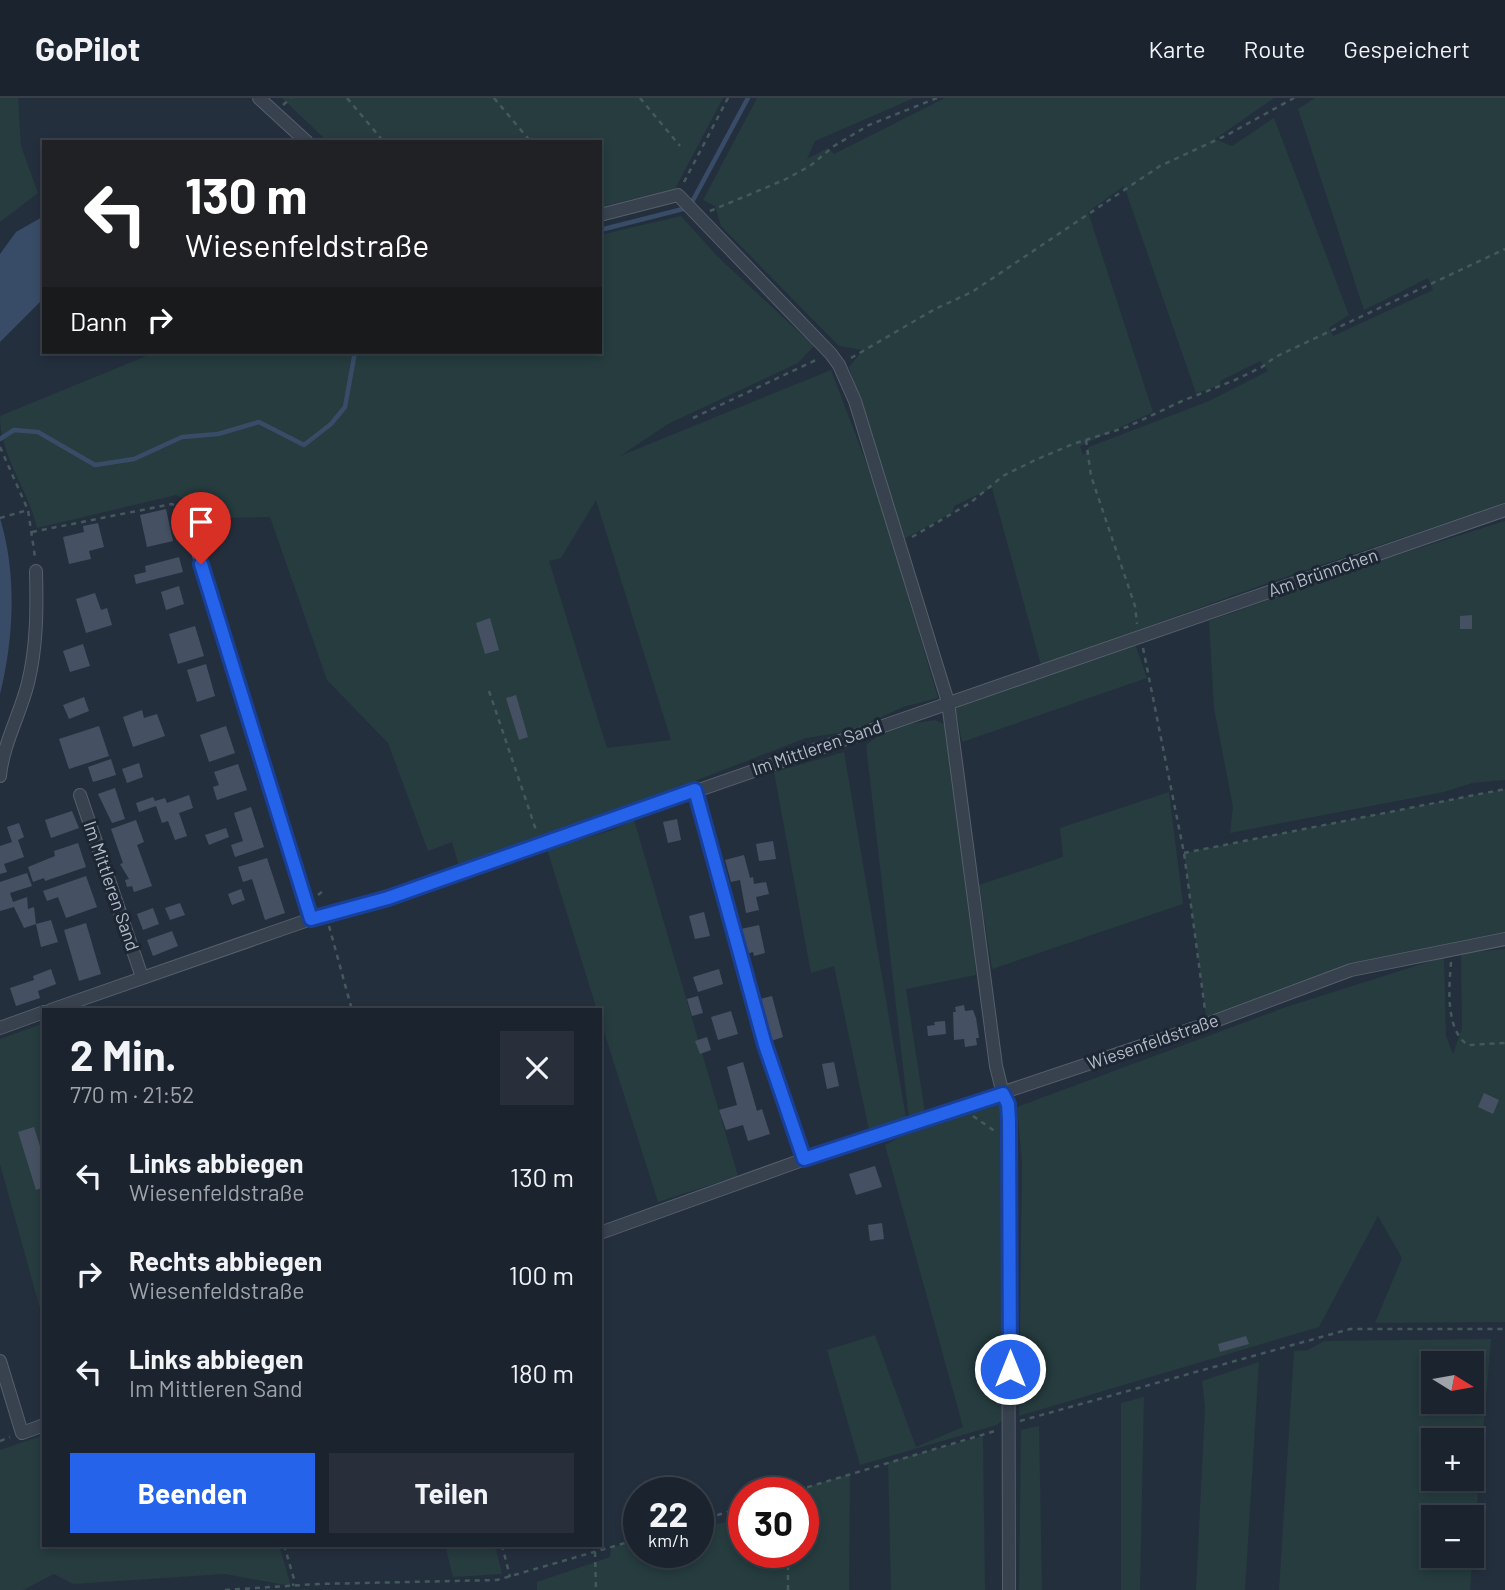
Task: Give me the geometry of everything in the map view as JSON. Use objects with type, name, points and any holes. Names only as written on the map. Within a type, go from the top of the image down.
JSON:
[{"type":"street","points":[[260,98],[305,140]]},
{"type":"street","points":[[602,215],[679,196],[839,365],[855,401],[948,702],[996,1066],[1008,1104],[1009,1590]]},
{"type":"street","name":"Am Brünnchen","points":[[948,702],[1505,510]]},
{"type":"street","points":[[194,540],[311,919]]},
{"type":"street","points":[[0,776],[4,754],[28,684],[34,653],[36,571]]},
{"type":"street","name":"Im Mittleren Sand","points":[[57,1008],[311,919],[388,898],[948,702]]},
{"type":"street","name":"Im Mittleren Sand","points":[[80,795],[142,977]]},
{"type":"street","name":"Wiesenfeldstraße","points":[[602,1232],[804,1159],[1207,1024],[1351,970],[1505,939]]},
{"type":"street","points":[[0,1028],[42,1013]]},
{"type":"street","points":[[0,1361],[22,1433],[42,1426]]},
{"type":"lane","points":[[695,790],[765,1045],[804,1159]]},
{"type":"path","points":[[346,98],[382,140]]},
{"type":"path","points":[[494,98],[529,140]]},
{"type":"path","points":[[640,98],[680,146]]},
{"type":"path","points":[[679,196],[728,98]]},
{"type":"path","points":[[694,213],[775,185],[810,166],[834,146],[869,125],[937,98]]},
{"type":"path","points":[[839,365],[935,309],[972,292],[1160,166],[1227,135],[1294,98]]},
{"type":"path","points":[[900,544],[970,503],[1003,477],[1033,461],[1127,427],[1236,380],[1275,358],[1505,249]]},
{"type":"path","points":[[693,418],[831,354]]},
{"type":"path","points":[[1086,440],[1091,476],[1135,606],[1184,853],[1207,1024]]},
{"type":"path","points":[[1,449],[28,510],[36,571]]},
{"type":"path","points":[[32,531],[172,504],[188,521],[194,540]]},
{"type":"path","points":[[0,518],[28,510]]},
{"type":"path","points":[[489,691],[541,843]]},
{"type":"path","points":[[1184,853],[1505,789]]},
{"type":"path","points":[[326,916],[351,1008]]},
{"type":"path","points":[[1452,948],[1452,1012],[1456,1035],[1468,1045],[1505,1043]]},
{"type":"path","points":[[966,1105],[982,1124],[993,1131],[1009,1135]]},
{"type":"path","points":[[819,1484],[983,1436],[1009,1424],[1350,1329],[1505,1329]]},
{"type":"path","points":[[225,1590],[510,1577],[623,1544]]},
{"type":"path","points":[[285,1547],[294,1579],[293,1587]]},
{"type":"path","points":[[502,1547],[510,1577]]},
{"type":"path","points":[[596,1552],[596,1590]]},
{"type":"path","points":[[788,1568],[788,1590]]},
{"type":"path","points":[[402,1584],[402,1590]]},
{"type":"green space","points":[[0,98],[18,98],[21,146],[38,193],[0,222]]},
{"type":"green space","points":[[282,98],[723,98],[675,189],[602,207],[602,140],[326,140]]},
{"type":"green space","points":[[757,98],[914,98],[815,141],[807,159],[828,148],[834,154],[945,98],[1274,98],[1215,139],[1232,146],[1274,118],[1349,315],[1329,328],[1333,336],[1433,290],[1428,278],[1364,310],[1298,109],[1315,98],[1505,98],[1505,503],[1268,583],[1041,665],[992,488],[954,506],[953,512],[904,539],[849,367],[863,350],[839,346],[721,226],[715,206],[703,200]],"holes":[[[1124,186],[1196,393],[1221,385],[1220,381],[1260,361],[1268,371],[1209,401],[1089,447],[1083,455],[1080,446],[1153,412],[1088,212]]]},
{"type":"green space","points":[[681,216],[718,257],[814,346],[798,363],[668,424],[620,456],[831,370],[879,496],[938,698],[903,707],[851,731],[806,738],[625,808],[459,866],[452,842],[428,851],[388,743],[327,680],[270,517],[215,518],[176,495],[37,528],[9,459],[0,416],[151,354],[602,354],[602,235]],"holes":[[[596,500],[671,740],[607,748],[549,561],[561,558]]]},
{"type":"green space","points":[[1505,521],[1505,780],[1472,783],[1444,792],[1230,833],[1233,807],[1214,708],[1209,621],[1372,563]]},
{"type":"green space","points":[[1134,641],[1147,678],[962,742],[955,705]]},
{"type":"green space","points":[[935,720],[944,724],[967,868],[976,975],[906,989],[925,1113],[909,1118],[866,745],[890,727]]},
{"type":"green space","points":[[844,752],[906,1118],[869,1130],[834,966],[811,973],[774,772]]},
{"type":"green space","points":[[1505,789],[1505,939],[1351,970],[1207,1024],[1184,853]]},
{"type":"green space","points":[[1169,792],[1183,904],[992,969],[979,885],[1063,857],[1060,828]]},
{"type":"green space","points":[[634,820],[738,1176],[658,1202],[602,1025],[602,1008],[596,1008],[547,849],[610,831]]},
{"type":"green space","points":[[1505,949],[1505,1322],[1375,1323],[1402,1258],[1378,1216],[1319,1327],[1019,1416],[1022,1163],[1017,1107],[1286,1007],[1444,957],[1446,1036],[1453,1054],[1462,1028],[1461,953]]},
{"type":"green space","points":[[42,1024],[42,1316],[0,1164],[0,1039]]},
{"type":"green space","points":[[997,1099],[1004,1104],[1005,1417],[997,1425],[860,1465],[827,1350],[875,1335],[916,1447],[963,1427],[885,1145],[936,1118]]},
{"type":"green space","points":[[1491,1339],[1484,1428],[1421,1428],[1421,1491],[1478,1491],[1477,1505],[1421,1505],[1421,1568],[1472,1568],[1470,1590],[1279,1590],[1294,1351],[1308,1350],[1324,1341]]},
{"type":"green space","points":[[1259,1362],[1245,1590],[1196,1590],[1205,1407],[1202,1381]]},
{"type":"green space","points":[[1144,1397],[1140,1590],[1121,1590],[1121,1403]]},
{"type":"green space","points":[[1039,1426],[1042,1590],[1019,1590],[1021,1430]]},
{"type":"green space","points":[[42,1436],[42,1547],[280,1547],[291,1586],[225,1574],[73,1584],[54,1574],[23,1590],[0,1590],[0,1450]]},
{"type":"green space","points":[[983,1436],[985,1590],[891,1590],[888,1462]]},
{"type":"green space","points":[[850,1474],[849,1590],[537,1590],[537,1582],[610,1557],[611,1548],[623,1544],[623,1568],[714,1568],[714,1525],[728,1521],[728,1568],[819,1568],[819,1484]]},
{"type":"green space","points":[[446,1547],[495,1547],[502,1574],[453,1577]]},
{"type":"water","points":[[42,217],[42,300],[0,342],[0,254],[16,232]]},
{"type":"water","points":[[0,518],[9,562],[12,606],[0,694]]},
{"type":"building","points":[[166,509],[173,541],[147,547],[140,515]]},
{"type":"building","points":[[98,523],[104,547],[89,551],[91,559],[69,564],[63,537],[84,532],[83,526]]},
{"type":"building","points":[[179,557],[183,572],[136,584],[134,575],[146,572],[145,566]]},
{"type":"building","points":[[179,586],[184,604],[166,610],[161,592]]},
{"type":"building","points":[[95,593],[101,610],[107,608],[112,625],[86,633],[76,599]]},
{"type":"building","points":[[1472,615],[1472,629],[1460,629],[1460,616]]},
{"type":"building","points":[[490,618],[499,650],[485,654],[476,623]]},
{"type":"building","points":[[195,626],[204,656],[178,664],[169,634]]},
{"type":"building","points":[[83,644],[90,666],[70,672],[63,651]]},
{"type":"building","points":[[206,664],[215,696],[197,702],[187,670]]},
{"type":"building","points":[[516,695],[528,737],[519,740],[506,698]]},
{"type":"building","points":[[84,697],[89,711],[69,719],[63,705]]},
{"type":"building","points":[[142,710],[144,718],[157,714],[165,736],[133,747],[123,717]]},
{"type":"building","points":[[99,726],[109,756],[69,769],[59,739]]},
{"type":"building","points":[[226,726],[235,753],[209,762],[200,735]]},
{"type":"building","points":[[111,759],[116,775],[93,782],[88,767]]},
{"type":"building","points":[[139,763],[143,777],[127,783],[122,769]]},
{"type":"building","points":[[238,764],[247,790],[217,800],[213,787],[219,785],[214,772]]},
{"type":"building","points":[[115,788],[125,819],[112,823],[98,794]]},
{"type":"building","points":[[189,795],[193,808],[179,813],[187,836],[175,840],[168,821],[162,823],[156,806],[139,812],[136,803],[153,797],[155,801],[165,798],[167,803]]},
{"type":"building","points":[[251,807],[264,847],[235,857],[231,845],[243,841],[234,813]]},
{"type":"building","points":[[72,811],[79,828],[51,838],[45,820]]},
{"type":"building","points":[[677,819],[681,840],[668,843],[663,822]]},
{"type":"building","points":[[136,820],[144,842],[137,845],[152,886],[134,892],[132,886],[127,887],[125,880],[129,879],[120,864],[123,863],[111,829]]},
{"type":"building","points":[[19,823],[24,837],[18,840],[24,857],[4,864],[7,872],[0,874],[0,846],[12,842],[7,827]]},
{"type":"building","points":[[226,828],[229,837],[209,845],[205,835]]},
{"type":"building","points":[[773,841],[776,859],[759,861],[756,844]]},
{"type":"building","points":[[78,843],[86,867],[45,881],[44,878],[33,882],[28,867],[55,856],[54,851]]},
{"type":"building","points":[[744,855],[750,878],[753,877],[754,884],[766,882],[769,894],[756,897],[759,910],[746,913],[740,880],[731,882],[725,860]]},
{"type":"building","points":[[267,858],[285,913],[265,920],[252,879],[243,882],[238,867]]},
{"type":"building","points":[[27,873],[32,886],[10,893],[13,902],[27,897],[28,909],[34,907],[36,924],[24,928],[14,907],[0,911],[0,882]]},
{"type":"building","points":[[86,876],[97,907],[66,918],[58,897],[47,901],[43,891]]},
{"type":"building","points":[[241,889],[245,900],[232,905],[228,894]]},
{"type":"building","points":[[180,903],[185,915],[170,920],[165,908]]},
{"type":"building","points":[[153,908],[159,924],[143,930],[137,914]]},
{"type":"building","points":[[704,912],[710,936],[695,939],[689,916]]},
{"type":"building","points":[[51,920],[58,942],[41,947],[36,924]]},
{"type":"building","points":[[86,923],[101,974],[79,981],[64,930]]},
{"type":"building","points":[[759,925],[765,953],[754,956],[753,952],[746,954],[741,929]]},
{"type":"building","points":[[172,931],[178,946],[153,956],[147,940]]},
{"type":"building","points":[[51,969],[56,984],[38,991],[40,998],[16,1006],[10,988],[34,980],[33,976]]},
{"type":"building","points":[[719,969],[723,984],[698,992],[693,977]]},
{"type":"building","points":[[698,996],[703,1013],[692,1016],[687,999]]},
{"type":"building","points":[[772,996],[783,1037],[771,1041],[760,999]]},
{"type":"building","points":[[964,1005],[965,1011],[973,1010],[976,1018],[979,1038],[976,1038],[977,1045],[965,1047],[964,1039],[954,1040],[953,1012],[956,1012],[955,1007]]},
{"type":"building","points":[[731,1011],[738,1034],[718,1040],[711,1017]]},
{"type":"building","points":[[945,1021],[946,1034],[928,1036],[927,1026]]},
{"type":"building","points":[[707,1037],[711,1050],[700,1054],[695,1041]]},
{"type":"building","points":[[743,1062],[757,1111],[762,1109],[770,1134],[748,1141],[743,1125],[726,1130],[719,1110],[737,1105],[727,1067]]},
{"type":"building","points":[[834,1062],[839,1086],[827,1089],[822,1064]]},
{"type":"building","points":[[1484,1093],[1499,1100],[1493,1114],[1478,1107]]},
{"type":"building","points":[[34,1127],[42,1153],[42,1188],[36,1190],[18,1132]]},
{"type":"building","points":[[875,1166],[882,1187],[856,1195],[849,1174]]},
{"type":"building","points":[[882,1223],[884,1239],[870,1241],[868,1225]]},
{"type":"building","points":[[1246,1336],[1249,1344],[1220,1352],[1218,1344]]},
{"type":"waterway","points":[[602,229],[683,209],[692,202],[748,98]]},
{"type":"waterway","points":[[0,439],[14,430],[38,432],[95,465],[134,459],[182,437],[218,434],[259,422],[304,445],[331,424],[345,407],[355,354]]},
{"type":"route","points":[[201,564],[311,919],[388,898],[695,790],[765,1045],[804,1159],[1003,1094],[1008,1104],[1009,1120],[1010,1369]]}]
